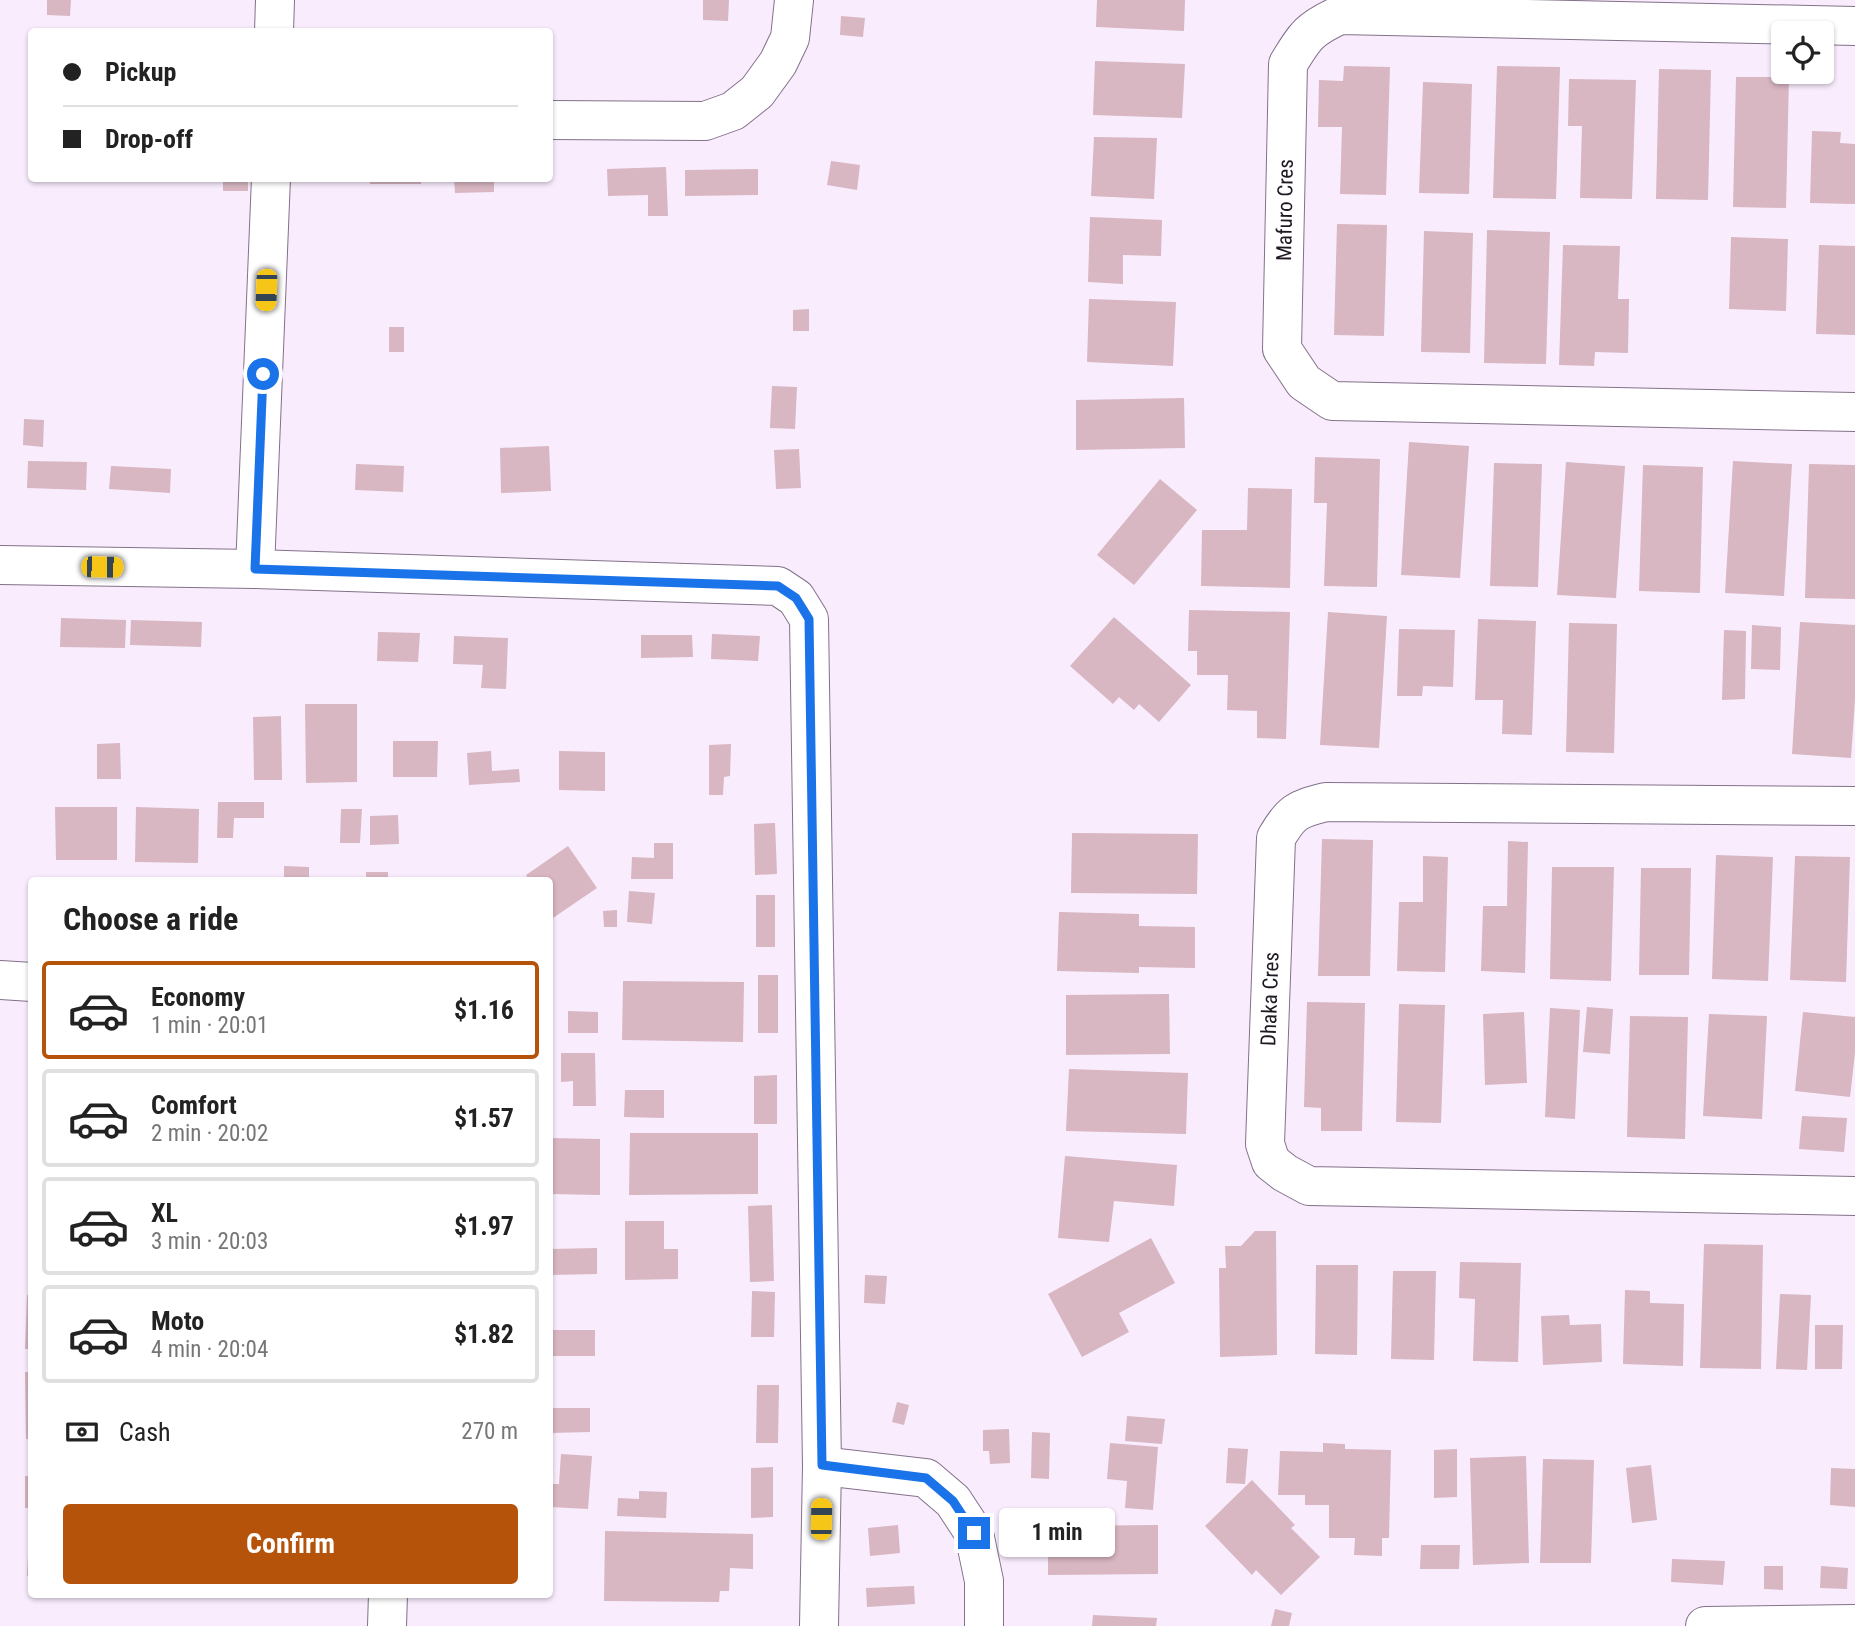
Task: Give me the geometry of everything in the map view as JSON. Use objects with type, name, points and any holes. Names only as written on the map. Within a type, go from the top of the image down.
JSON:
[{"type":"street","points":[[274,28],[275,0]]},
{"type":"street","points":[[553,120],[705,121],[733,111],[757,92],[778,63],[790,38],[794,0]]},
{"type":"street","name":"Mafuro Cres","points":[[1855,26],[1340,15],[1318,25],[1302,40],[1288,64],[1282,349],[1304,382],[1332,401],[1855,412]]},
{"type":"street","points":[[255,569],[271,182]]},
{"type":"street","points":[[0,565],[255,569],[778,586],[796,598],[809,619],[822,1465],[818,1626]]},
{"type":"street","name":"Dhaka Cres","points":[[1855,806],[1326,802],[1292,814],[1276,838],[1265,1144],[1271,1162],[1309,1186],[1855,1196]]},
{"type":"street","points":[[0,980],[28,982]]},
{"type":"street","points":[[822,1465],[926,1478],[953,1501],[974,1533],[984,1581],[984,1626]]},
{"type":"street","points":[[387,1626],[388,1598]]},
{"type":"street","points":[[1705,1626],[1855,1624]]},
{"type":"building","points":[[47,0],[71,0],[70,16],[47,15]]},
{"type":"building","points":[[703,0],[729,0],[728,21],[703,20]]},
{"type":"building","points":[[1097,0],[1185,0],[1184,31],[1096,27]]},
{"type":"building","points":[[841,16],[865,18],[863,37],[840,35]]},
{"type":"building","points":[[1095,61],[1185,64],[1182,118],[1093,115]]},
{"type":"building","points":[[1344,66],[1390,67],[1386,195],[1340,194],[1342,127],[1318,127],[1319,80],[1343,81]]},
{"type":"building","points":[[1497,66],[1560,67],[1556,199],[1493,198]]},
{"type":"building","points":[[1659,69],[1711,70],[1708,200],[1656,199]]},
{"type":"building","points":[[1736,77],[1771,77],[1771,84],[1789,84],[1786,208],[1733,207]]},
{"type":"building","points":[[1569,79],[1636,80],[1632,199],[1580,198],[1582,126],[1568,126]]},
{"type":"building","points":[[1423,82],[1472,84],[1469,194],[1419,193]]},
{"type":"building","points":[[1812,131],[1841,132],[1840,143],[1855,144],[1855,204],[1810,203]]},
{"type":"building","points":[[1094,137],[1157,138],[1154,199],[1091,196]]},
{"type":"building","points":[[831,161],[860,165],[857,190],[827,185]]},
{"type":"building","points":[[666,167],[668,216],[648,216],[648,195],[608,196],[607,169]]},
{"type":"building","points":[[758,169],[758,195],[685,196],[685,170]]},
{"type":"building","points":[[223,182],[248,182],[248,191],[223,191]]},
{"type":"building","points":[[370,182],[421,182],[421,184]]},
{"type":"building","points":[[454,182],[494,182],[494,192],[455,193]]},
{"type":"building","points":[[1090,217],[1162,220],[1161,256],[1123,255],[1123,284],[1088,282]]},
{"type":"building","points":[[1337,224],[1387,225],[1384,336],[1334,335]]},
{"type":"building","points":[[1487,230],[1550,232],[1546,364],[1484,363]]},
{"type":"building","points":[[1424,231],[1473,233],[1470,353],[1421,352]]},
{"type":"building","points":[[1731,237],[1788,239],[1786,311],[1729,309]]},
{"type":"building","points":[[1563,245],[1620,246],[1618,299],[1629,299],[1628,353],[1595,352],[1594,366],[1559,365]]},
{"type":"building","points":[[1819,245],[1855,246],[1855,335],[1816,334]]},
{"type":"building","points":[[1089,299],[1176,302],[1173,366],[1087,362]]},
{"type":"building","points":[[809,309],[809,331],[793,331],[793,310]]},
{"type":"building","points":[[389,327],[404,327],[404,352],[389,352]]},
{"type":"building","points":[[772,386],[797,387],[795,429],[770,428]]},
{"type":"building","points":[[1184,398],[1185,448],[1076,450],[1076,400]]},
{"type":"building","points":[[24,419],[44,420],[43,447],[23,445]]},
{"type":"building","points":[[1409,442],[1469,446],[1460,578],[1401,575]]},
{"type":"building","points":[[549,446],[551,491],[501,493],[500,448]]},
{"type":"building","points":[[799,449],[801,488],[776,489],[774,450]]},
{"type":"building","points":[[1315,457],[1380,459],[1377,587],[1324,586],[1327,503],[1314,503]]},
{"type":"building","points":[[28,461],[87,462],[86,490],[27,488]]},
{"type":"building","points":[[1733,461],[1792,464],[1784,596],[1725,593]]},
{"type":"building","points":[[1566,462],[1625,466],[1616,598],[1557,595]]},
{"type":"building","points":[[1494,463],[1542,464],[1538,587],[1490,586]]},
{"type":"building","points":[[356,464],[404,466],[403,492],[355,490]]},
{"type":"building","points":[[1809,464],[1855,465],[1855,599],[1805,598]]},
{"type":"building","points":[[1643,465],[1703,467],[1700,593],[1639,591]]},
{"type":"building","points":[[111,466],[171,469],[170,493],[109,489]]},
{"type":"building","points":[[1160,479],[1197,510],[1134,585],[1097,555]]},
{"type":"building","points":[[1248,488],[1292,489],[1290,588],[1201,586],[1202,530],[1247,530]]},
{"type":"building","points":[[1189,610],[1290,612],[1286,739],[1257,738],[1257,711],[1227,710],[1228,675],[1197,675],[1197,651],[1188,651]]},
{"type":"building","points":[[1328,612],[1387,616],[1379,748],[1320,745]]},
{"type":"building","points":[[1114,617],[1191,685],[1159,722],[1139,704],[1134,710],[1119,697],[1113,704],[1070,666]]},
{"type":"building","points":[[61,618],[126,620],[125,648],[60,647]]},
{"type":"building","points":[[1478,619],[1536,621],[1532,735],[1502,734],[1503,700],[1475,700]]},
{"type":"building","points":[[131,620],[202,622],[201,647],[130,645]]},
{"type":"building","points":[[1800,622],[1855,625],[1855,700],[1851,758],[1792,754]]},
{"type":"building","points":[[1569,623],[1617,624],[1614,753],[1566,752]]},
{"type":"building","points":[[1752,625],[1781,627],[1780,670],[1751,669]]},
{"type":"building","points":[[1399,629],[1455,630],[1453,687],[1423,686],[1422,696],[1397,696]]},
{"type":"building","points":[[1724,630],[1746,631],[1745,699],[1722,700]]},
{"type":"building","points":[[378,632],[420,633],[418,662],[377,661]]},
{"type":"building","points":[[712,634],[760,636],[758,661],[711,659]]},
{"type":"building","points":[[641,635],[692,635],[693,657],[641,658]]},
{"type":"building","points":[[454,636],[508,638],[506,689],[481,688],[483,665],[453,664]]},
{"type":"building","points":[[305,704],[357,704],[357,782],[306,783]]},
{"type":"building","points":[[281,716],[282,780],[254,780],[253,717]]},
{"type":"building","points":[[393,741],[438,741],[437,777],[393,777]]},
{"type":"building","points":[[120,743],[121,779],[97,779],[97,744]]},
{"type":"building","points":[[731,744],[730,776],[724,777],[723,795],[709,795],[709,745]]},
{"type":"building","points":[[491,751],[492,771],[519,769],[520,782],[469,785],[467,753]]},
{"type":"building","points":[[559,751],[605,752],[605,791],[559,790]]},
{"type":"building","points":[[218,802],[264,802],[264,818],[234,818],[233,838],[217,838]]},
{"type":"building","points":[[55,807],[117,807],[117,860],[56,860]]},
{"type":"building","points":[[136,807],[199,809],[198,863],[135,862]]},
{"type":"building","points":[[341,809],[362,809],[360,843],[340,843]]},
{"type":"building","points":[[398,815],[399,844],[370,845],[370,816]]},
{"type":"building","points":[[775,823],[777,874],[755,875],[754,824]]},
{"type":"building","points":[[1072,833],[1198,834],[1197,894],[1071,893]]},
{"type":"building","points":[[1322,839],[1373,840],[1370,976],[1318,976]]},
{"type":"building","points":[[1508,841],[1528,842],[1525,973],[1481,971],[1483,906],[1507,906]]},
{"type":"building","points":[[654,843],[673,843],[673,879],[631,879],[632,857],[654,858]]},
{"type":"building","points":[[568,846],[597,888],[553,918],[553,877],[526,875]]},
{"type":"building","points":[[1716,855],[1773,857],[1768,981],[1712,979]]},
{"type":"building","points":[[1423,856],[1448,857],[1445,972],[1397,971],[1399,902],[1423,902]]},
{"type":"building","points":[[1795,856],[1850,857],[1846,982],[1790,980]]},
{"type":"building","points":[[284,866],[309,867],[309,877],[284,877]]},
{"type":"building","points":[[1552,867],[1614,867],[1611,981],[1550,979]]},
{"type":"building","points":[[1641,868],[1691,868],[1689,975],[1639,975]]},
{"type":"building","points":[[366,872],[388,872],[388,877],[366,877]]},
{"type":"building","points":[[629,891],[655,893],[652,924],[627,922]]},
{"type":"building","points":[[756,895],[775,895],[775,947],[756,947]]},
{"type":"building","points":[[617,910],[617,927],[604,927],[603,911]]},
{"type":"building","points":[[1059,912],[1139,914],[1139,926],[1195,927],[1195,968],[1139,967],[1139,973],[1057,971]]},
{"type":"building","points":[[758,975],[778,975],[778,1033],[758,1033]]},
{"type":"building","points":[[623,981],[744,982],[743,1042],[622,1040]]},
{"type":"building","points":[[1169,994],[1170,1054],[1066,1055],[1066,995]]},
{"type":"building","points":[[1307,1002],[1365,1003],[1362,1131],[1321,1131],[1321,1108],[1304,1107]]},
{"type":"building","points":[[1399,1004],[1445,1005],[1441,1123],[1396,1122]]},
{"type":"building","points":[[1587,1007],[1613,1009],[1610,1054],[1583,1052]]},
{"type":"building","points":[[1550,1008],[1580,1010],[1575,1119],[1545,1117]]},
{"type":"building","points":[[568,1011],[598,1012],[598,1033],[568,1033]]},
{"type":"building","points":[[1524,1012],[1527,1083],[1485,1085],[1483,1014]]},
{"type":"building","points":[[1803,1012],[1855,1017],[1855,1053],[1850,1097],[1795,1091]]},
{"type":"building","points":[[1709,1014],[1767,1016],[1762,1119],[1703,1116]]},
{"type":"building","points":[[1630,1016],[1688,1017],[1685,1139],[1627,1137]]},
{"type":"building","points":[[561,1053],[595,1053],[596,1106],[573,1106],[573,1081],[561,1082]]},
{"type":"building","points":[[1069,1069],[1188,1073],[1186,1134],[1066,1131]]},
{"type":"building","points":[[777,1075],[777,1124],[754,1124],[754,1076]]},
{"type":"building","points":[[625,1090],[664,1090],[664,1118],[624,1117]]},
{"type":"building","points":[[1802,1116],[1847,1118],[1844,1152],[1799,1149]]},
{"type":"building","points":[[630,1133],[758,1133],[758,1194],[629,1195]]},
{"type":"building","points":[[553,1138],[600,1139],[600,1195],[553,1194]]},
{"type":"building","points":[[1065,1156],[1177,1165],[1174,1206],[1114,1201],[1109,1242],[1058,1238]]},
{"type":"building","points":[[772,1205],[774,1281],[750,1282],[748,1206]]},
{"type":"building","points":[[625,1221],[664,1221],[664,1249],[678,1249],[678,1279],[625,1280]]},
{"type":"building","points":[[1255,1231],[1276,1231],[1277,1355],[1220,1357],[1219,1268],[1226,1268],[1225,1246],[1241,1246]]},
{"type":"building","points":[[1151,1238],[1175,1283],[1119,1313],[1129,1332],[1082,1357],[1048,1294]]},
{"type":"building","points":[[1704,1244],[1763,1245],[1761,1369],[1700,1368]]},
{"type":"building","points":[[597,1248],[597,1274],[553,1275],[553,1249]]},
{"type":"building","points":[[1460,1262],[1521,1263],[1518,1362],[1473,1361],[1475,1299],[1459,1298]]},
{"type":"building","points":[[1316,1265],[1358,1265],[1357,1355],[1315,1354]]},
{"type":"building","points":[[1393,1271],[1436,1271],[1434,1360],[1391,1359]]},
{"type":"building","points":[[865,1275],[887,1276],[885,1304],[864,1303]]},
{"type":"building","points":[[1625,1290],[1650,1291],[1650,1303],[1684,1304],[1683,1366],[1623,1364]]},
{"type":"building","points":[[752,1291],[775,1292],[774,1337],[751,1337]]},
{"type":"building","points":[[1780,1294],[1811,1295],[1807,1370],[1776,1369]]},
{"type":"building","points":[[27,1295],[28,1295],[28,1349],[25,1349]]},
{"type":"building","points":[[1569,1315],[1570,1325],[1601,1324],[1602,1362],[1543,1365],[1541,1316]]},
{"type":"building","points":[[1815,1325],[1843,1325],[1842,1369],[1815,1369]]},
{"type":"building","points":[[553,1330],[595,1330],[595,1356],[553,1356]]},
{"type":"building","points":[[25,1372],[28,1372],[28,1439]]},
{"type":"building","points":[[757,1385],[779,1385],[778,1443],[756,1443]]},
{"type":"building","points":[[897,1402],[909,1405],[904,1425],[892,1422]]},
{"type":"building","points":[[553,1408],[590,1408],[590,1432],[553,1433]]},
{"type":"building","points":[[1127,1416],[1165,1419],[1162,1444],[1125,1441]]},
{"type":"building","points":[[1009,1429],[1010,1463],[990,1464],[989,1451],[983,1451],[983,1430]]},
{"type":"building","points":[[1032,1432],[1050,1433],[1049,1479],[1031,1478]]},
{"type":"building","points":[[1110,1443],[1158,1447],[1153,1510],[1125,1508],[1127,1481],[1107,1479]]},
{"type":"building","points":[[1323,1443],[1345,1444],[1345,1449],[1391,1450],[1389,1538],[1382,1538],[1382,1556],[1354,1555],[1355,1538],[1329,1538],[1329,1505],[1305,1505],[1305,1495],[1278,1495],[1280,1451],[1323,1452]]},
{"type":"building","points":[[1228,1448],[1248,1449],[1245,1484],[1226,1483]]},
{"type":"building","points":[[1457,1449],[1457,1497],[1434,1498],[1434,1450]]},
{"type":"building","points":[[561,1454],[592,1456],[588,1509],[553,1507],[553,1484],[559,1484]]},
{"type":"building","points":[[1526,1456],[1529,1563],[1473,1565],[1470,1458]]},
{"type":"building","points":[[1543,1459],[1594,1460],[1591,1563],[1540,1563]]},
{"type":"building","points":[[1651,1465],[1657,1520],[1632,1523],[1626,1468]]},
{"type":"building","points":[[773,1467],[773,1517],[751,1518],[751,1468]]},
{"type":"building","points":[[1831,1468],[1855,1469],[1855,1507],[1830,1505]]},
{"type":"building","points":[[25,1476],[28,1476],[28,1508],[25,1508]]},
{"type":"building","points":[[1252,1480],[1295,1525],[1291,1528],[1320,1557],[1281,1595],[1256,1570],[1252,1575],[1205,1526]]},
{"type":"building","points":[[639,1491],[667,1492],[666,1518],[617,1516],[618,1498],[639,1499]]},
{"type":"building","points":[[898,1525],[900,1553],[870,1556],[868,1528]]},
{"type":"building","points":[[1158,1525],[1158,1574],[1048,1575],[1048,1526]]},
{"type":"building","points":[[605,1531],[753,1534],[753,1569],[730,1568],[729,1591],[720,1591],[719,1602],[604,1601]]},
{"type":"building","points":[[1421,1545],[1460,1545],[1459,1569],[1420,1569]]},
{"type":"building","points":[[1672,1559],[1725,1561],[1723,1585],[1671,1582]]},
{"type":"building","points":[[1764,1566],[1783,1566],[1783,1590],[1764,1589]]},
{"type":"building","points":[[1821,1566],[1848,1568],[1847,1589],[1820,1588]]},
{"type":"building","points":[[914,1586],[915,1604],[867,1607],[866,1588]]},
{"type":"building","points":[[1275,1609],[1292,1613],[1289,1626],[1271,1626]]},
{"type":"building","points":[[1093,1615],[1157,1618],[1156,1626],[1092,1626]]},
{"type":"route","points":[[263,374],[255,569],[778,586],[796,598],[809,619],[822,1465],[926,1478],[953,1501],[974,1533]]}]
